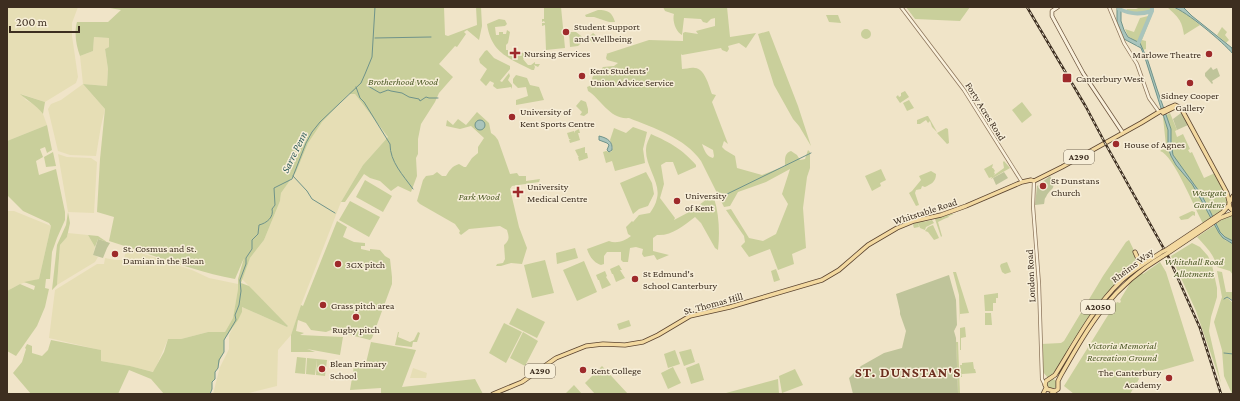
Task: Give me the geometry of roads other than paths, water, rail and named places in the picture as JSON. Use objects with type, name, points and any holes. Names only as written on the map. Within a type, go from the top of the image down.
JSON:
[{"type":"main road","points":[[1058,7],[1052,11],[1052,16],[1083,73],[1123,133]]},
{"type":"main road","name":"A290","points":[[1034,181],[1164,110],[1178,106],[1188,118],[1227,193],[1229,203]]},
{"type":"main road","name":"Whitstable Road","points":[[809,284],[834,274],[868,245],[896,228],[914,221],[941,215],[966,206],[1022,182],[1034,181]]},
{"type":"main road","points":[[1227,193],[1233,196]]},
{"type":"main road","name":"Rheims Way","points":[[1219,217],[1233,196]]},
{"type":"main road","points":[[1229,203],[1233,212]]},
{"type":"main road","name":"Rheims Way","points":[[1162,254],[1130,279],[1107,302],[1058,381],[1059,387],[1052,393],[1048,390],[1045,386],[1046,382],[1098,307],[1122,281],[1138,268],[1219,217],[1233,212]]},
{"type":"main road","points":[[1135,252],[1139,261],[1138,268]]},
{"type":"main road","name":"St. Thomas Hill","points":[[493,394],[522,382],[556,358],[586,346],[603,344],[625,345],[644,342],[682,320],[694,315],[730,307],[809,284]]},
{"type":"main road","points":[[1050,378],[1056,378],[1058,381]]},
{"type":"main road","name":"A2050","points":[[1043,394],[1045,386]]},
{"type":"street","name":"Forty Acres Road","points":[[901,7],[964,90],[1022,182]]},
{"type":"street","points":[[1110,7],[1124,43],[1137,64],[1149,98],[1164,110]]},
{"type":"street","name":"London Road","points":[[1034,181],[1034,211],[1042,379],[1045,386]]},
{"type":"street","points":[[1042,370],[1044,375],[1050,378]]},
{"type":"water","points":[[1117,7],[1121,7],[1121,21],[1128,37],[1140,43],[1148,61],[1171,129],[1173,155],[1201,194],[1220,232],[1225,237],[1233,241],[1233,244],[1223,238],[1219,233],[1192,184],[1176,165],[1171,156],[1168,147],[1168,130],[1145,58],[1141,48],[1124,39],[1117,22]]},
{"type":"water","points":[[1173,7],[1183,7],[1232,48],[1233,54],[1204,28],[1186,14]]},
{"type":"water","points":[[478,120],[482,120],[484,121],[484,129],[478,130],[475,127],[475,123]]},
{"type":"water","points":[[599,136],[609,141],[612,145],[612,150],[609,152],[607,150],[609,145],[599,140]]},
{"type":"waterway","name":"Sarre Penn","points":[[210,394],[212,382],[215,379],[215,372],[218,368],[219,360],[224,352],[224,340],[236,320],[235,315],[239,305],[241,291],[240,280],[246,264],[246,258],[252,249],[252,240],[258,234],[259,225],[265,223],[272,215],[272,209],[275,205],[274,188],[292,179],[306,143],[312,132],[320,122],[361,83],[372,57],[375,7]]},
{"type":"waterway","points":[[1138,44],[1152,11],[1152,7]]},
{"type":"waterway","points":[[1119,9],[1135,13],[1152,11]]},
{"type":"waterway","points":[[375,38],[431,37]]},
{"type":"waterway","points":[[368,86],[380,93],[388,90],[402,93],[409,97],[419,99],[420,101],[426,97],[438,98]]},
{"type":"waterway","points":[[356,87],[360,98],[390,144],[392,157],[401,173],[413,189]]},
{"type":"waterway","points":[[723,196],[811,153]]},
{"type":"waterway","points":[[293,176],[307,191],[312,199],[335,213]]},
{"type":"waterway","points":[[1224,299],[1227,297],[1233,301]]},
{"type":"waterway","points":[[1224,353],[1233,354]]},
{"type":"railway","points":[[1027,7],[1086,107],[1168,256],[1200,328],[1221,394]]},
{"type":"place","name":"Student Support and Wellbeing","points":[[566,32]]},
{"type":"place","name":"Nursing Services","points":[[515,53]]},
{"type":"place","name":"Marlowe Theatre","points":[[1209,54]]},
{"type":"place","name":"Kent Students' Union Advice Service","points":[[582,76]]},
{"type":"place","name":"Canterbury West","points":[[1067,78]]},
{"type":"place","name":"Sidney Cooper Gallery","points":[[1190,83]]},
{"type":"place","name":"University of Kent Sports Centre","points":[[512,117]]},
{"type":"place","name":"House of Agnes","points":[[1116,144]]},
{"type":"place","name":"St Dunstans Church","points":[[1043,186]]},
{"type":"place","name":"University Medical Centre","points":[[518,192]]},
{"type":"place","name":"University of Kent","points":[[677,201]]},
{"type":"place","name":"St. Cosmus and St. Damian in the Blean","points":[[115,254]]},
{"type":"place","name":"3GX pitch","points":[[338,264]]},
{"type":"place","name":"St Edmund's School Canterbury","points":[[635,279]]},
{"type":"place","name":"Grass pitch area","points":[[323,305]]},
{"type":"place","name":"Rugby pitch","points":[[356,317]]},
{"type":"place","name":"Blean Primary School","points":[[322,369]]},
{"type":"place","name":"Kent College","points":[[583,370]]},
{"type":"place","name":"The Canterbury Academy","points":[[1169,378]]},
{"type":"district","name":"ST. DUNSTAN'S","points":[[908,372]]},
{"type":"park label","name":"Brotherhood Wood","points":[[403,81]]},
{"type":"park label","name":"Park Wood","points":[[479,196]]},
{"type":"park label","name":"Westgate Gardens","points":[[1209,198]]},
{"type":"park label","name":"Whitehall Road Allotments","points":[[1194,266]]},
{"type":"park label","name":"Victoria Memorial Recreation Ground","points":[[1122,350]]}]
